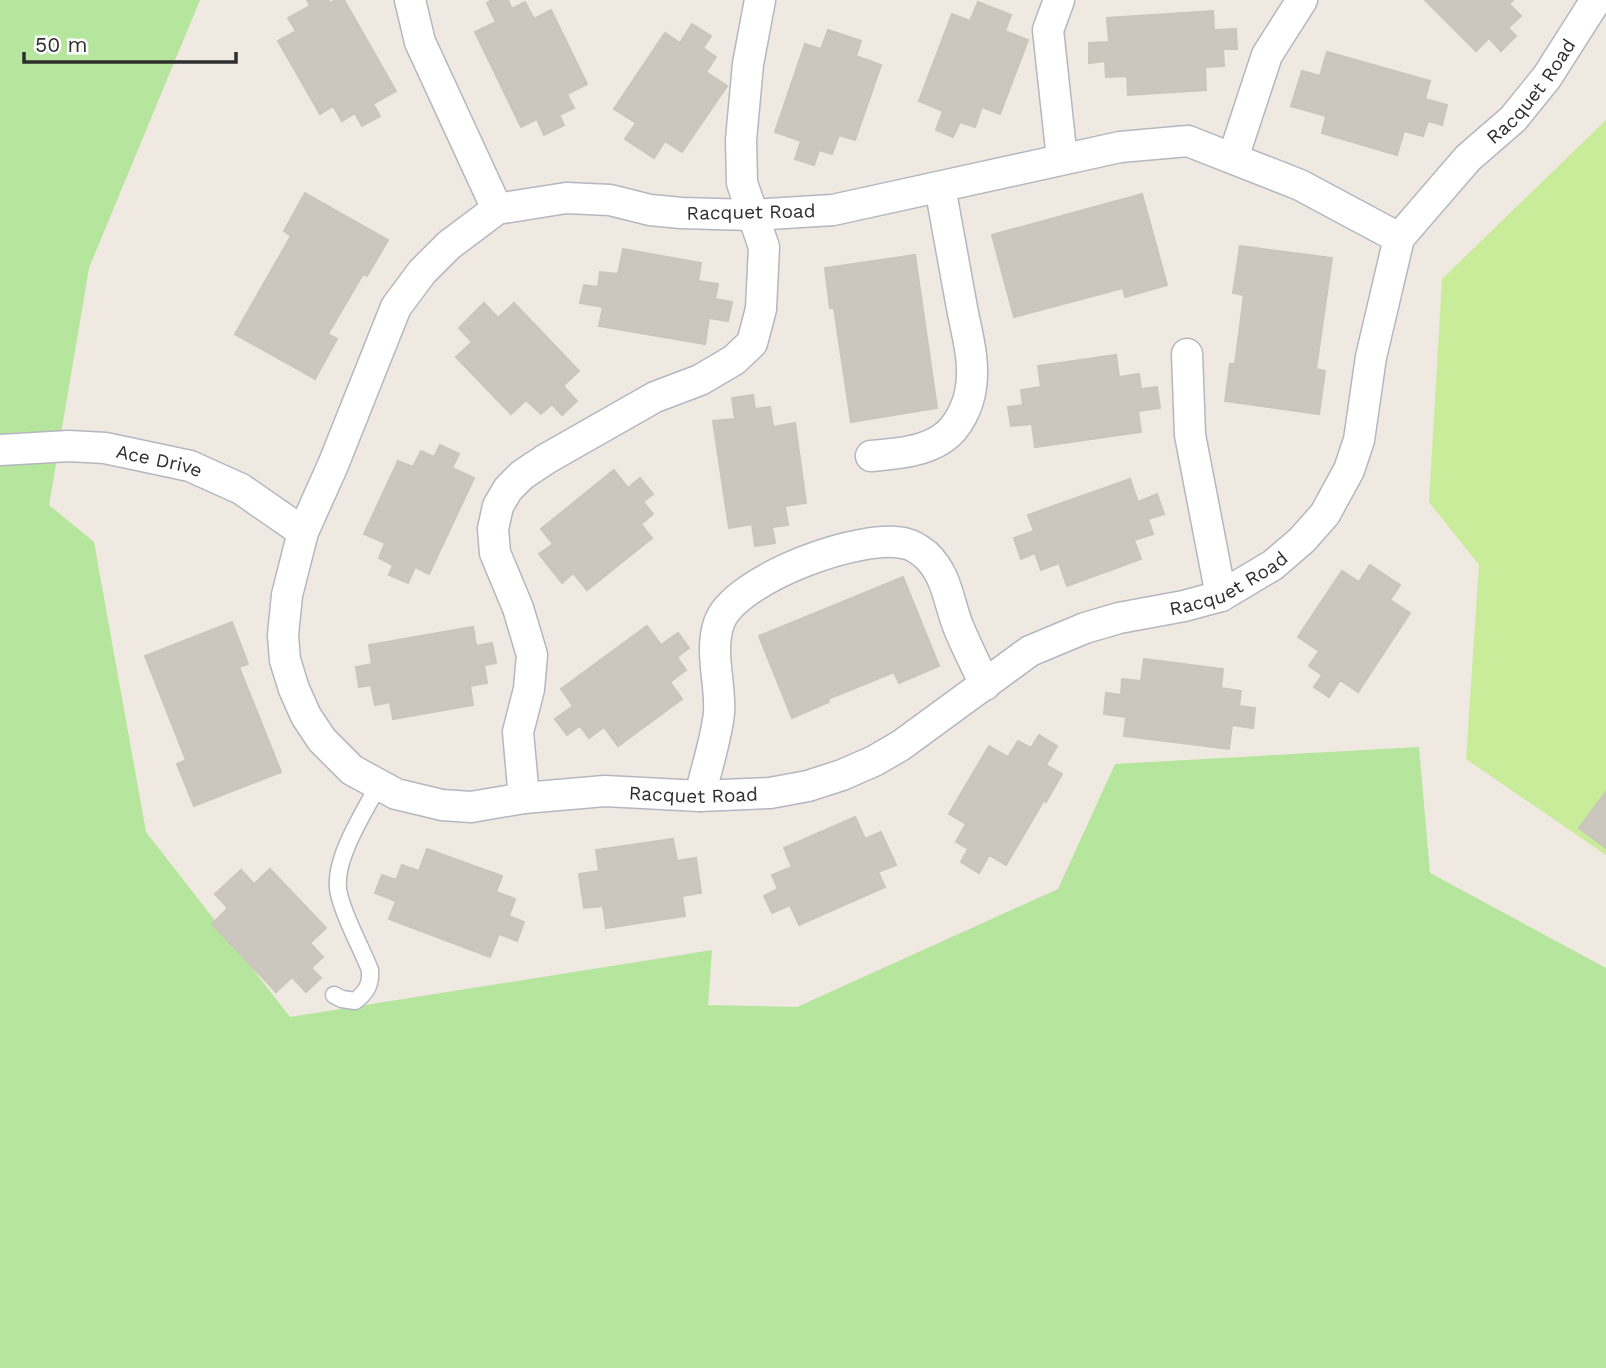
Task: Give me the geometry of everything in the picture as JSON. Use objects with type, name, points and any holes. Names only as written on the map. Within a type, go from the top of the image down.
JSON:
[{"type":"street","points":[[524,798],[518,732],[529,689],[532,655],[518,608],[495,553],[493,529],[498,506],[508,489],[522,475],[546,459],[655,397],[700,380],[734,360],[752,343],[761,309],[764,247],[742,183],[741,140],[748,64],[760,0]]},
{"type":"street","points":[[1059,0],[1048,30],[1062,159]]},
{"type":"street","points":[[1233,158],[1267,55],[1302,0]]},
{"type":"street","name":"Racquet Road","points":[[1399,238],[1300,185],[1188,141],[1120,147],[833,210],[752,215],[681,213],[610,200],[566,198],[496,209],[449,245],[422,272],[397,307],[303,532],[287,595],[283,635],[285,660],[293,689],[306,716],[329,748],[352,769],[408,798],[442,806],[471,807],[524,798],[605,791],[700,796],[770,793],[808,786],[842,775],[900,746],[1030,651],[1085,628],[1119,618],[1221,596],[1273,565],[1302,540],[1325,514],[1349,470],[1359,440],[1371,357],[1399,238],[1468,158],[1513,119],[1547,77],[1596,0]]},
{"type":"street","points":[[411,6],[420,42],[496,209]]},
{"type":"street","points":[[871,456],[896,454],[927,446],[943,438],[966,407],[971,388],[972,358],[940,187]]},
{"type":"street","points":[[1187,354],[1190,435],[1221,596]]},
{"type":"street","name":"Ace Drive","points":[[0,450],[69,446],[105,448],[190,466],[241,489],[303,532]]},
{"type":"street","points":[[700,796],[719,712],[715,640],[719,621],[727,608],[750,589],[803,562],[840,549],[873,542],[907,544],[923,552],[937,566],[944,579],[957,625],[985,685]]},
{"type":"lane","points":[[334,995],[355,1001],[370,983],[370,970],[338,894],[338,876],[341,861],[379,784]]},
{"type":"green space","points":[[0,0],[200,0],[89,268],[49,505],[94,542],[146,832],[290,1017],[712,950],[708,1005],[797,1007],[1058,889],[1115,764],[1419,747],[1430,873],[1606,968],[1606,1368],[0,1368]]},
{"type":"green space","points":[[1606,120],[1606,855],[1466,759],[1479,565],[1429,502],[1442,279]]},
{"type":"building","points":[[307,0],[328,0],[330,3],[344,0],[396,91],[373,104],[380,116],[362,126],[355,113],[342,121],[333,106],[320,114],[278,41],[296,31],[288,18],[310,6]]},
{"type":"building","points":[[492,0],[508,0],[512,9],[525,2],[534,19],[551,10],[587,84],[567,94],[574,108],[559,115],[564,125],[544,135],[537,119],[521,127],[475,32],[496,22],[487,3]]},
{"type":"building","points":[[1425,0],[1513,0],[1509,4],[1521,16],[1508,28],[1516,36],[1501,51],[1489,38],[1476,51]]},
{"type":"building","points":[[978,2],[1011,15],[1005,31],[1028,40],[1000,114],[982,107],[975,127],[960,122],[953,137],[936,130],[943,111],[919,101],[952,14],[970,21]]},
{"type":"building","points":[[1213,11],[1214,30],[1236,29],[1237,49],[1223,49],[1224,66],[1205,67],[1206,90],[1128,95],[1127,76],[1106,77],[1105,61],[1089,63],[1089,43],[1109,42],[1107,18]]},
{"type":"building","points":[[692,24],[711,36],[703,48],[716,57],[706,72],[727,86],[682,152],[665,141],[654,158],[625,139],[636,123],[614,109],[665,33],[680,43]]},
{"type":"building","points":[[828,30],[861,41],[856,56],[881,65],[855,140],[839,135],[832,154],[819,150],[814,165],[795,159],[801,141],[775,132],[805,44],[821,49]]},
{"type":"building","points":[[1327,52],[1430,81],[1425,99],[1447,105],[1442,125],[1428,121],[1423,136],[1404,131],[1397,155],[1322,133],[1326,116],[1291,106],[1302,71],[1320,76]]},
{"type":"building","points":[[305,193],[388,240],[367,276],[363,274],[328,334],[337,339],[315,379],[235,334],[291,236],[284,231]]},
{"type":"building","points":[[1142,194],[1167,285],[1125,297],[1123,288],[1014,317],[992,235]]},
{"type":"building","points":[[1240,246],[1332,258],[1316,369],[1325,371],[1319,414],[1225,401],[1230,364],[1235,364],[1244,295],[1233,293]]},
{"type":"building","points":[[623,249],[701,263],[698,281],[718,284],[715,299],[732,302],[728,321],[709,318],[705,344],[599,326],[603,307],[580,303],[584,285],[598,287],[600,272],[618,274]]},
{"type":"building","points":[[915,255],[937,408],[851,422],[834,308],[830,308],[825,268]]},
{"type":"building","points":[[484,303],[498,318],[514,303],[579,371],[563,386],[577,401],[562,415],[552,404],[541,414],[526,400],[511,414],[456,357],[472,342],[459,328]]},
{"type":"building","points":[[1116,355],[1119,377],[1139,374],[1141,389],[1157,387],[1160,408],[1138,411],[1141,432],[1035,447],[1032,424],[1011,426],[1008,407],[1023,405],[1021,390],[1041,387],[1038,366]]},
{"type":"building","points":[[753,395],[755,409],[770,407],[773,427],[795,423],[806,503],[785,506],[788,525],[772,527],[775,543],[755,546],[752,524],[729,528],[713,421],[735,419],[732,398]]},
{"type":"building","points":[[440,445],[459,454],[452,468],[474,478],[429,574],[415,567],[408,583],[389,575],[393,565],[379,558],[385,543],[364,534],[398,461],[413,467],[421,451],[434,457]]},
{"type":"building","points":[[614,470],[628,488],[640,478],[653,494],[643,502],[653,514],[641,524],[652,538],[587,590],[573,573],[562,583],[539,554],[553,544],[541,529]]},
{"type":"building","points":[[1130,479],[1138,502],[1157,494],[1164,514],[1148,519],[1153,534],[1134,540],[1141,559],[1067,586],[1059,563],[1041,570],[1035,553],[1021,559],[1014,538],[1034,531],[1028,515]]},
{"type":"building","points":[[1370,565],[1400,585],[1390,600],[1410,613],[1358,692],[1340,680],[1329,697],[1314,687],[1322,675],[1309,666],[1319,651],[1298,637],[1342,571],[1359,582]]},
{"type":"building","points":[[903,577],[939,666],[899,683],[894,672],[828,699],[829,702],[792,718],[759,636]]},
{"type":"building","points":[[232,622],[248,664],[239,667],[281,772],[194,806],[177,764],[186,760],[145,656]]},
{"type":"building","points":[[647,626],[661,645],[678,633],[689,648],[677,657],[686,670],[670,682],[682,699],[618,746],[604,727],[589,738],[580,726],[567,735],[555,719],[573,706],[561,689]]},
{"type":"building","points":[[473,627],[476,646],[492,643],[496,663],[484,665],[487,683],[470,686],[473,705],[393,719],[390,702],[375,705],[371,685],[359,687],[356,667],[372,664],[369,645]]},
{"type":"building","points":[[1144,659],[1223,669],[1221,688],[1241,691],[1239,706],[1255,708],[1253,728],[1232,725],[1229,749],[1124,736],[1126,717],[1104,714],[1106,693],[1121,695],[1122,679],[1141,681]]},
{"type":"building","points":[[1039,735],[1057,746],[1046,765],[1062,774],[1006,865],[989,855],[979,873],[961,862],[968,849],[956,842],[966,824],[949,814],[989,746],[1008,757],[1018,741],[1031,748]]},
{"type":"building","points":[[1606,792],[1606,848],[1579,828]]},
{"type":"building","points":[[855,817],[865,839],[881,832],[896,865],[878,872],[885,887],[799,925],[790,905],[772,913],[764,896],[778,889],[772,875],[792,867],[784,848]]},
{"type":"building","points":[[673,839],[677,861],[696,858],[701,893],[682,896],[685,916],[606,928],[603,906],[584,908],[579,874],[599,871],[596,850]]},
{"type":"building","points":[[427,849],[502,876],[496,892],[515,899],[509,916],[524,922],[517,941],[499,934],[490,957],[389,919],[396,901],[375,893],[382,875],[396,880],[402,865],[419,871]]},
{"type":"building","points":[[270,869],[326,928],[310,943],[323,957],[311,968],[321,978],[306,992],[292,977],[276,992],[212,924],[228,908],[215,894],[241,870],[254,884]]}]
